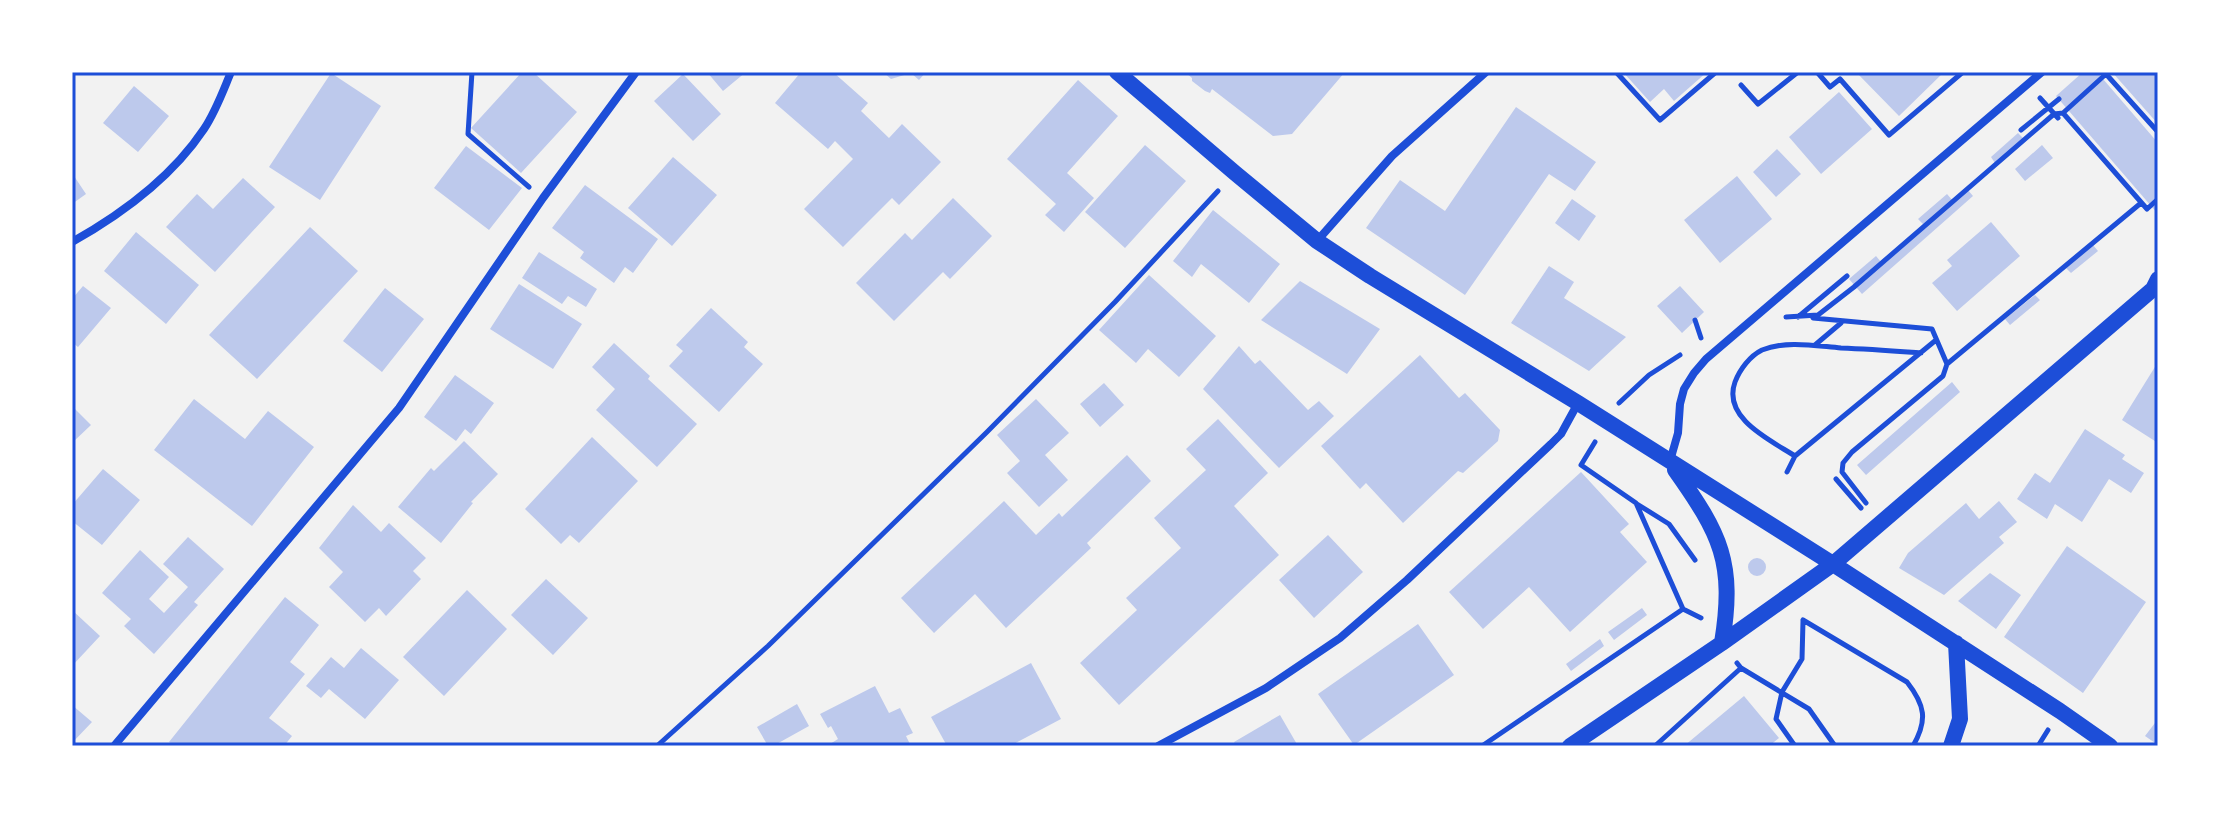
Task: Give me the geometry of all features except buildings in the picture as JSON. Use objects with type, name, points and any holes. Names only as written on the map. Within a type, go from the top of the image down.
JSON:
[{"type":"main road","points":[[1117,72],[1317,241],[1833,564],[2110,746]]},
{"type":"main road","points":[[1570,746],[1833,564],[2156,286]]},
{"type":"main road","points":[[1670,462],[1703,509],[1719,540],[1727,579],[1727,611],[1722,643]]},
{"type":"main road","points":[[1951,746],[1960,719],[1956,643]]},
{"type":"street","points":[[72,242],[131,203],[174,167],[205,128],[231,72]]},
{"type":"street","points":[[128,746],[117,742],[399,408],[543,198],[636,72]]},
{"type":"street","points":[[1317,241],[1392,156],[1486,72]]},
{"type":"street","points":[[1670,462],[1684,389],[1706,359],[2042,72]]},
{"type":"street","points":[[1158,746],[1266,688],[1340,638],[1396,590],[1561,434],[1578,403]]},
{"type":"path","points":[[472,72],[468,134],[543,198]]},
{"type":"path","points":[[1616,72],[1660,120],[1716,72]]},
{"type":"path","points":[[1741,85],[1758,104],[1798,72]]},
{"type":"path","points":[[1817,72],[1830,87],[1840,79],[1889,135],[1963,72]]},
{"type":"path","points":[[1947,364],[1932,329],[1813,318],[1854,287],[2054,114],[2063,113],[2105,73],[2158,132]]},
{"type":"path","points":[[2021,130],[2059,99]]},
{"type":"path","points":[[2063,113],[2147,209],[2158,199]]},
{"type":"path","points":[[657,746],[768,646],[976,443],[1115,302],[1235,173]]},
{"type":"path","points":[[1882,522],[1842,472],[1843,463],[1943,376],[1947,364],[2141,203]]},
{"type":"path","points":[[1797,318],[1847,276]]},
{"type":"path","points":[[1695,320],[1702,340]]},
{"type":"path","points":[[1815,346],[1842,322]]},
{"type":"path","points":[[1787,472],[1795,456],[1936,340]]},
{"type":"path","points":[[1795,456],[1753,429],[1733,402],[1732,390],[1740,369],[1760,351],[1785,344],[1921,353]]},
{"type":"path","points":[[1836,479],[1861,508]]},
{"type":"path","points":[[1636,503],[1669,524],[1699,567]]},
{"type":"path","points":[[1482,746],[1683,609]]},
{"type":"path","points":[[1795,746],[1776,719],[1782,692],[1802,659],[1803,620],[1907,682],[1919,697],[1924,716],[1920,734],[1913,746]]},
{"type":"path","points":[[1722,643],[1741,668],[1809,709],[1835,746]]},
{"type":"path","points":[[1655,746],[1741,668]]}]
